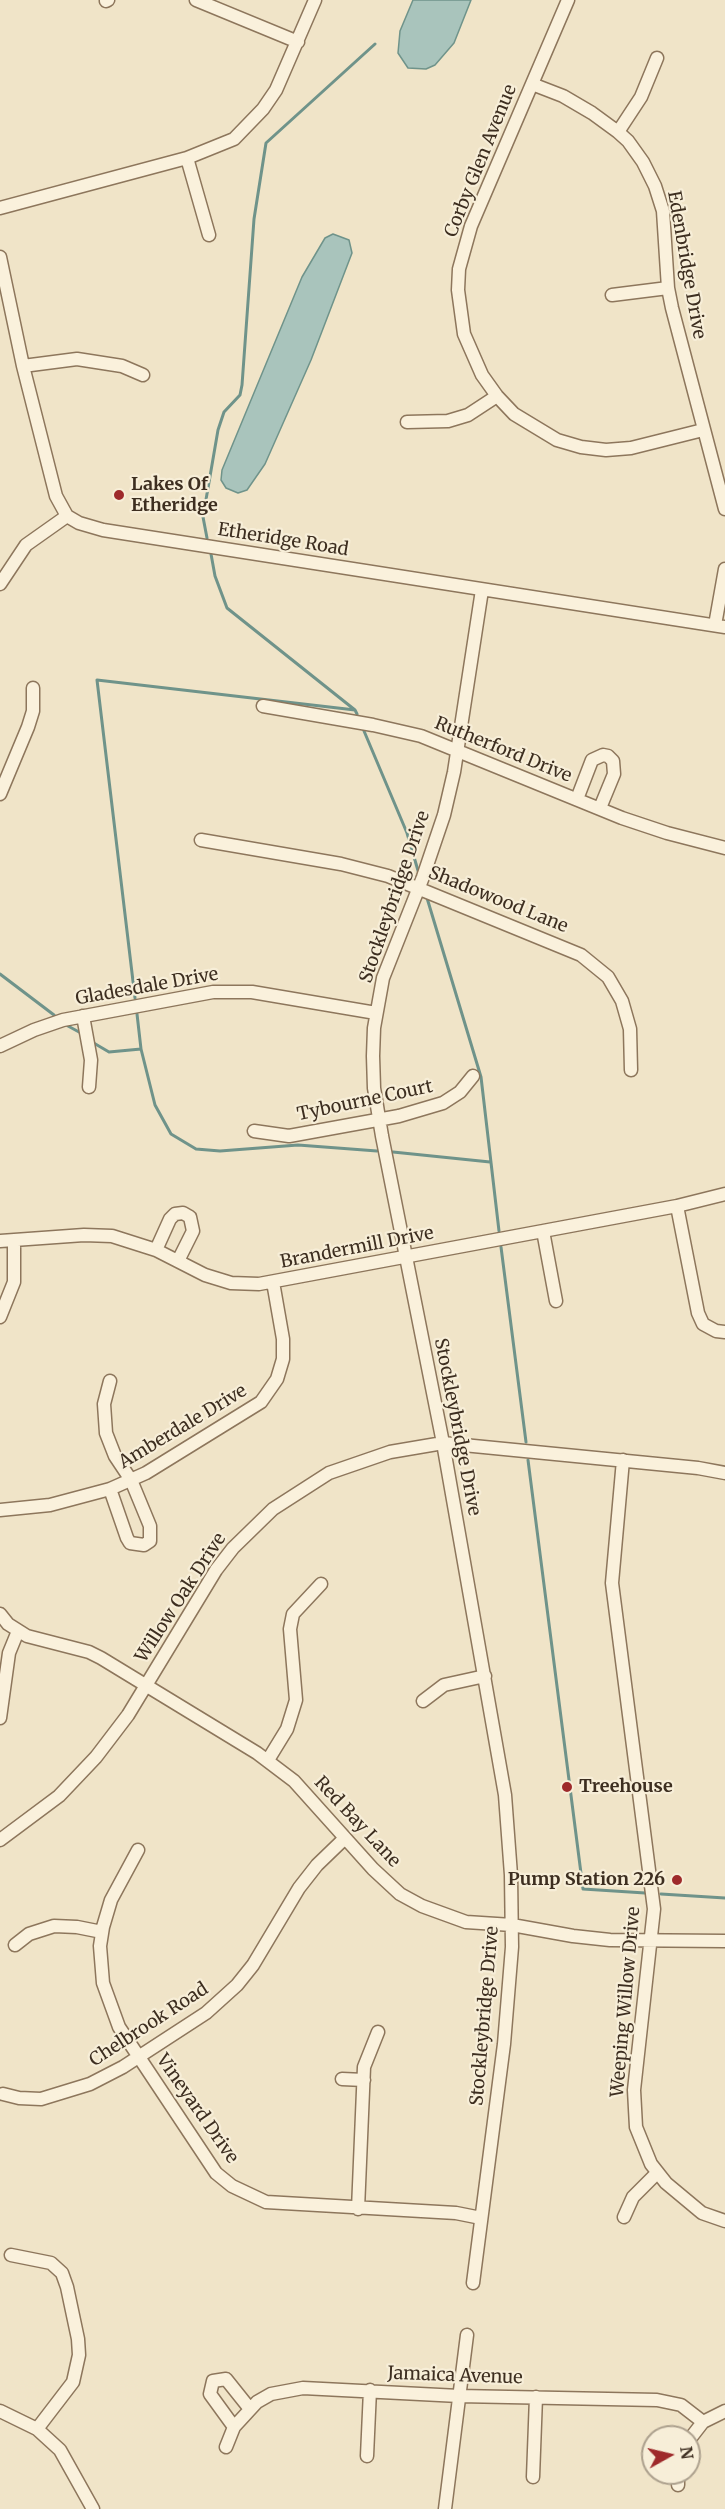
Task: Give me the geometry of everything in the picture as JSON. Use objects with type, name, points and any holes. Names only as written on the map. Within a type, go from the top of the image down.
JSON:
[{"type":"street","points":[[196,0],[298,42]]},
{"type":"street","points":[[0,208],[187,158],[234,139],[249,125],[276,90],[315,0]]},
{"type":"street","name":"Corby Glen Avenue","points":[[568,0],[471,226],[459,268],[458,291],[464,334],[482,375],[497,396],[535,429],[557,440],[581,447],[606,450],[632,448],[703,430]]},
{"type":"street","points":[[618,132],[641,97],[657,58]]},
{"type":"street","name":"Edenbridge Drive","points":[[532,84],[582,107],[618,132],[628,141],[643,162],[655,186],[663,212],[668,288],[725,509]]},
{"type":"street","points":[[187,158],[209,235]]},
{"type":"street","points":[[0,257],[23,366],[56,496],[67,516],[26,545],[0,584]]},
{"type":"street","points":[[612,294],[668,288]]},
{"type":"street","points":[[23,366],[76,359],[122,366],[143,375]]},
{"type":"street","points":[[406,422],[448,422],[468,415],[497,396]]},
{"type":"street","name":"Etheridge Road","points":[[67,516],[79,523],[103,530],[720,626]]},
{"type":"street","points":[[720,626],[725,569]]},
{"type":"street","name":"Stockleybridge Drive","points":[[472,2283],[508,2006],[512,1925],[505,1796],[443,1443],[379,1119],[372,1056],[376,1013],[383,978],[419,887],[444,815],[482,590]]},
{"type":"street","points":[[0,794],[33,711],[33,688]]},
{"type":"street","name":"Rutherford Drive","points":[[263,706],[373,725],[421,736],[457,748],[577,799],[667,833],[725,848]]},
{"type":"street","points":[[577,799],[592,760],[603,755],[608,756],[613,761],[614,774],[600,808]]},
{"type":"street","name":"Shadowood Lane","points":[[201,840],[357,867],[419,887],[568,948],[602,971],[617,992],[627,1014],[631,1070]]},
{"type":"street","name":"Gladesdale Drive","points":[[0,1047],[48,1024],[194,995],[240,991],[376,1013]]},
{"type":"street","points":[[83,1016],[91,1060],[89,1087]]},
{"type":"street","name":"Tybourne Court","points":[[254,1131],[289,1136],[379,1119],[443,1103],[460,1092],[473,1076]]},
{"type":"street","name":"Brandermill Drive","points":[[0,1241],[98,1234],[140,1243],[205,1275],[231,1283],[273,1282],[677,1206],[725,1194]]},
{"type":"street","points":[[677,1206],[698,1313],[703,1324],[716,1331],[725,1332]]},
{"type":"street","points":[[156,1250],[170,1219],[175,1214],[183,1213],[190,1217],[193,1231],[178,1261]]},
{"type":"street","points":[[543,1231],[556,1301]]},
{"type":"street","points":[[0,1317],[14,1282],[14,1240]]},
{"type":"street","name":"Amberdale Drive","points":[[0,1510],[50,1505],[110,1489],[131,1480],[236,1420],[261,1402],[277,1379],[284,1348],[273,1282]]},
{"type":"street","points":[[110,1381],[104,1404],[106,1433],[115,1455],[131,1480],[150,1526],[150,1541],[144,1545],[130,1543],[110,1489]]},
{"type":"street","name":"Willow Oak Drive","points":[[0,1840],[40,1812],[85,1770],[118,1729],[216,1570],[252,1527],[273,1509],[329,1473],[362,1459],[443,1443],[623,1460],[725,1473]]},
{"type":"street","name":"Weeping Willow Drive","points":[[623,1460],[612,1583],[653,1892],[652,1941],[634,2099],[638,2134],[657,2173],[689,2204],[702,2213],[725,2220]]},
{"type":"street","points":[[268,1760],[288,1729],[296,1700],[290,1629],[293,1614],[321,1584]]},
{"type":"street","name":"Red Bay Lane","points":[[0,1614],[18,1631],[89,1652],[268,1760],[294,1781],[394,1888],[422,1906],[466,1922],[512,1925],[573,1936],[652,1941],[725,1941]]},
{"type":"street","points":[[0,1718],[9,1653],[18,1631]]},
{"type":"street","points":[[423,1701],[444,1685],[484,1676]]},
{"type":"street","name":"Chelbrook Road","points":[[3,2094],[35,2099],[69,2092],[106,2076],[139,2057],[206,2013],[237,1985],[253,1965],[298,1888],[317,1864],[345,1838]]},
{"type":"street","name":"Vineyard Drive","points":[[138,1850],[111,1900],[102,1932],[101,1968],[109,2005],[139,2057],[211,2167],[232,2186],[266,2202],[456,2213],[481,2218]]},
{"type":"street","points":[[15,1945],[29,1934],[54,1926],[77,1926],[102,1932]]},
{"type":"street","points":[[358,2209],[364,2080],[370,2046],[378,2032]]},
{"type":"street","points":[[342,2079],[364,2080]]},
{"type":"street","points":[[624,2217],[637,2192],[657,2173]]},
{"type":"street","points":[[11,2255],[51,2263],[62,2273],[78,2339],[79,2355],[73,2382],[37,2428]]},
{"type":"street","points":[[445,2509],[467,2335]]},
{"type":"street","points":[[234,2427],[210,2394],[213,2381],[226,2379],[250,2409]]},
{"type":"street","name":"Jamaica Avenue","points":[[226,2447],[234,2427],[250,2409],[271,2394],[287,2389],[370,2390],[459,2396],[669,2402],[681,2406],[703,2422]]},
{"type":"street","points":[[367,2456],[370,2390]]},
{"type":"street","points":[[533,2477],[536,2397]]},
{"type":"street","points":[[0,2411],[37,2428],[60,2450],[93,2509]]},
{"type":"street","points":[[701,2425],[725,2411]]},
{"type":"water","points":[[413,0],[471,0],[454,43],[435,65],[426,69],[408,68],[398,53],[400,31]]},
{"type":"water","points":[[333,234],[349,240],[352,253],[311,360],[265,464],[247,490],[238,493],[226,488],[221,480],[222,470],[302,277],[325,238]]},
{"type":"waterway","points":[[207,538],[203,517],[218,430],[224,412],[240,395],[242,385],[254,219],[266,143],[375,44]]},
{"type":"waterway","points":[[211,554],[215,576],[227,608],[355,710],[357,714]]},
{"type":"waterway","points":[[135,998],[97,680],[355,710]]},
{"type":"waterway","points":[[364,731],[407,833],[419,874]]},
{"type":"waterway","points":[[427,898],[481,1077],[499,1231]]},
{"type":"waterway","points":[[0,974],[54,1015]]},
{"type":"waterway","points":[[137,1014],[141,1049],[155,1105],[171,1134],[196,1149],[220,1151],[298,1145],[377,1151]]},
{"type":"waterway","points":[[68,1026],[79,1032]]},
{"type":"waterway","points":[[92,1042],[109,1052],[141,1049]]},
{"type":"waterway","points":[[393,1152],[490,1162]]},
{"type":"waterway","points":[[501,1247],[526,1442]]},
{"type":"waterway","points":[[528,1460],[583,1889],[645,1893]]},
{"type":"waterway","points":[[661,1894],[725,1898]]},
{"type":"place","name":"Lakes Of Etheridge","points":[[119,495]]},
{"type":"place","name":"Treehouse","points":[[567,1787]]},
{"type":"place","name":"Pump Station 226","points":[[677,1880]]}]
